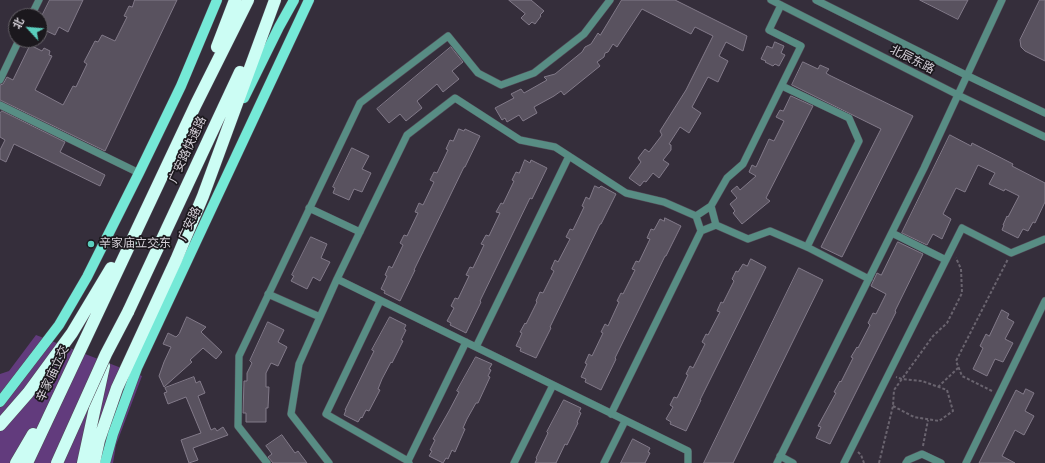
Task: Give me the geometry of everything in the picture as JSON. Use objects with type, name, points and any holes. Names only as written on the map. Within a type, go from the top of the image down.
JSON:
[{"type":"highway","points":[[196,104],[235,0]]},
{"type":"highway","name":"广安路快速路","points":[[100,297],[143,217],[196,104],[248,0]]},
{"type":"highway","points":[[94,463],[99,440],[117,388],[176,260],[203,196],[274,0]]},
{"type":"highway","name":"广安路快速路","points":[[106,354],[128,312],[274,0]]},
{"type":"highway","points":[[0,425],[28,393],[100,297]]},
{"type":"highway","name":"辛家庙立交","points":[[27,463],[63,386],[100,297]]},
{"type":"highway","points":[[57,463],[106,354]]},
{"type":"highway","points":[[83,463],[106,354]]},
{"type":"highway","points":[[16,463],[63,386]]},
{"type":"main road","points":[[0,402],[59,325],[87,277],[140,173],[181,86],[217,0]]},
{"type":"main road","points":[[203,196],[249,88],[294,0]]},
{"type":"main road","name":"广安路","points":[[105,463],[113,434],[137,368],[308,0]]},
{"type":"street","points":[[267,463],[238,426],[239,356],[360,102],[448,36],[478,73],[501,85],[534,73],[584,34],[610,0]]},
{"type":"street","name":"北辰东路","points":[[771,0],[958,95],[1045,137]]},
{"type":"street","name":"北辰东路","points":[[816,0],[966,75],[1045,112]]},
{"type":"street","points":[[793,463],[778,460],[924,168],[1002,0]]},
{"type":"street","points":[[696,216],[711,206],[726,178],[744,164],[801,46],[769,30],[781,5]]},
{"type":"street","points":[[0,80],[15,48]]},
{"type":"street","points":[[782,86],[849,118],[859,141],[807,248]]},
{"type":"street","points":[[329,463],[291,414],[299,364],[337,280],[407,135],[455,98],[520,140],[555,147],[626,193],[664,202],[696,216],[701,231]]},
{"type":"street","points":[[0,105],[140,173]]},
{"type":"street","points":[[476,347],[570,156]]},
{"type":"street","points":[[711,206],[716,225]]},
{"type":"street","points":[[309,208],[360,232]]},
{"type":"street","points":[[611,414],[701,231],[716,225],[748,239],[770,231],[869,279]]},
{"type":"street","points":[[844,463],[962,228],[1011,253],[1045,238]]},
{"type":"street","points":[[892,233],[946,260]]},
{"type":"street","points":[[337,280],[688,452],[688,463]]},
{"type":"street","points":[[268,294],[320,317]]},
{"type":"street","points":[[380,301],[326,414],[409,462],[466,342]]},
{"type":"street","points":[[966,463],[1045,301]]},
{"type":"street","points":[[514,463],[553,385]]},
{"type":"street","points":[[604,463],[625,421]]},
{"type":"street","points":[[906,463],[908,460],[922,454],[941,463]]},
{"type":"path","points":[[878,463],[894,406],[894,390],[933,336],[947,324],[962,293],[961,269],[952,249]]},
{"type":"path","points":[[999,394],[962,376],[956,362],[1011,253]]},
{"type":"path","points":[[938,387],[958,368]]},
{"type":"path","points":[[889,374],[902,379],[922,381],[947,390],[953,411],[939,421],[914,417],[894,406]]},
{"type":"path","points":[[922,454],[928,420]]},
{"type":"shaded area","points":[[36,335],[142,376],[116,445],[113,463],[0,463],[0,374],[9,371]]},
{"type":"building","points":[[50,0],[83,0],[68,32],[59,27],[55,35],[48,32],[48,8],[46,8]]},
{"type":"building","points":[[135,0],[177,0],[105,151],[0,100],[0,85],[3,84],[7,77],[13,80],[29,48],[36,48],[42,51],[44,48],[50,51],[49,55],[52,56],[35,90],[63,105],[73,86],[76,87],[87,64],[84,62],[95,41],[98,42],[102,35],[115,41],[127,17],[124,16],[129,6],[132,7]]},
{"type":"building","points":[[509,0],[531,0],[544,11],[535,24],[532,22],[529,25],[521,18],[525,14]]},
{"type":"building","points":[[622,0],[675,0],[747,36],[743,51],[726,42],[719,56],[728,61],[718,82],[708,77],[692,107],[701,113],[689,133],[680,127],[669,144],[671,145],[671,150],[663,160],[669,164],[659,178],[653,173],[646,182],[644,181],[640,186],[629,178],[641,162],[638,158],[645,149],[649,152],[662,135],[660,131],[686,90],[713,36],[695,27],[691,34],[642,9],[617,47],[613,44],[608,52],[605,53],[604,57],[597,62],[600,66],[564,95],[561,91],[534,107],[537,113],[523,121],[519,115],[507,122],[505,118],[502,120],[495,108],[514,98],[511,94],[521,89],[524,93],[547,80],[544,77],[555,74],[582,52],[585,47],[591,44],[598,33],[600,35]]},
{"type":"building","points":[[920,0],[968,0],[958,19]]},
{"type":"building","points":[[1040,0],[1045,0],[1045,61],[1025,51],[1021,47],[1020,40]]},
{"type":"building","points":[[775,42],[784,46],[781,53],[785,55],[779,66],[775,64],[773,66],[761,59],[767,46],[772,48]]},
{"type":"building","points":[[451,47],[463,62],[452,71],[459,79],[443,92],[437,84],[417,101],[422,108],[406,121],[400,114],[389,123],[377,109]]},
{"type":"building","points":[[803,62],[818,69],[820,65],[829,69],[826,73],[829,75],[913,116],[842,257],[821,247],[881,129],[792,85]]},
{"type":"building","points":[[791,96],[813,106],[766,198],[770,201],[742,224],[733,213],[735,211],[730,204],[737,198],[731,191],[737,186],[740,190],[756,176],[749,172],[752,165],[756,167],[769,139],[774,141],[784,121],[776,117],[780,110],[783,111]]},
{"type":"building","points":[[2,111],[65,142],[60,152],[105,175],[100,186],[14,144],[6,162],[0,159],[0,150],[5,140],[0,137],[0,114]]},
{"type":"building","points":[[459,129],[464,131],[465,129],[480,136],[400,301],[384,293],[385,291],[381,289],[387,276],[385,275],[389,266],[392,268],[403,245],[400,243],[404,235],[407,236],[418,213],[415,212],[419,203],[423,205],[434,182],[430,180],[434,172],[437,173],[448,150],[446,149],[450,140],[453,141]]},
{"type":"building","points":[[950,135],[971,146],[972,143],[1013,164],[1012,166],[1045,183],[1045,202],[1035,223],[1033,222],[1028,231],[1023,229],[1018,238],[1002,230],[1007,216],[1008,217],[1019,196],[1005,189],[1004,191],[989,184],[995,173],[978,165],[965,192],[956,188],[943,214],[951,219],[942,239],[933,234],[927,245],[902,233]]},
{"type":"building","points":[[352,148],[369,156],[362,169],[371,173],[362,192],[354,189],[349,200],[333,193],[335,188],[333,187]]},
{"type":"building","points":[[525,160],[530,163],[531,160],[547,168],[532,199],[530,198],[466,333],[450,325],[451,323],[447,321],[454,308],[451,306],[455,298],[458,299],[469,276],[466,275],[470,267],[473,268],[484,245],[481,244],[486,235],[489,236],[500,213],[496,212],[501,203],[503,204],[514,181],[512,180],[516,172],[519,173]]},
{"type":"building","points":[[595,186],[599,188],[601,186],[616,194],[600,224],[536,358],[520,351],[521,348],[516,346],[522,333],[520,332],[525,323],[526,324],[537,302],[536,301],[540,292],[543,293],[554,271],[551,269],[555,260],[558,262],[570,239],[566,237],[570,229],[573,230],[584,207],[582,206],[586,197],[589,199]]},
{"type":"building","points":[[665,218],[681,226],[615,358],[616,359],[601,390],[585,382],[586,379],[581,377],[587,364],[585,363],[589,354],[592,356],[603,333],[601,332],[605,324],[608,326],[619,302],[617,301],[621,293],[623,294],[635,270],[632,269],[636,261],[639,262],[650,239],[647,238],[651,229],[654,230],[660,219],[664,221]]},
{"type":"building","points":[[311,237],[327,244],[321,258],[330,262],[320,281],[313,277],[307,289],[291,281],[294,276],[292,275]]},
{"type":"building","points":[[898,242],[923,254],[895,311],[896,312],[830,444],[816,438],[821,427],[818,426],[836,393],[834,392],[840,381],[841,382],[853,358],[851,357],[857,347],[858,348],[870,325],[868,323],[873,313],[876,314],[886,294],[871,286],[877,273],[881,275]]},
{"type":"building","points":[[751,259],[766,267],[686,431],[670,424],[671,422],[666,419],[673,407],[670,405],[674,397],[677,398],[688,375],[686,374],[690,366],[693,368],[705,344],[702,342],[706,334],[708,335],[720,312],[717,311],[721,302],[723,303],[734,281],[732,279],[736,271],[738,272],[743,264],[747,266]]},
{"type":"building","points":[[799,268],[823,280],[733,463],[704,463]]},
{"type":"building","points":[[1002,310],[1009,314],[1007,318],[1014,322],[1005,339],[1013,343],[1003,362],[995,359],[987,376],[973,369],[983,348],[980,346],[986,334],[989,336]]},
{"type":"building","points":[[187,317],[206,327],[201,332],[222,352],[216,359],[203,348],[190,360],[192,362],[164,387],[159,376],[171,347],[163,344],[168,333],[176,337],[179,334]]},
{"type":"building","points":[[390,317],[406,325],[404,329],[406,330],[401,340],[403,341],[382,379],[378,389],[380,390],[369,411],[366,410],[358,422],[344,415],[345,410],[374,351],[372,350]]},
{"type":"building","points":[[268,322],[284,330],[278,342],[287,347],[278,366],[271,363],[266,373],[266,387],[269,387],[266,422],[246,422],[246,413],[243,413],[244,381],[247,381],[247,373],[252,363],[250,361]]},
{"type":"building","points":[[476,357],[492,364],[489,369],[491,370],[488,376],[490,377],[478,403],[476,403],[467,419],[463,428],[465,429],[455,452],[452,450],[448,459],[446,458],[443,463],[429,456],[435,440],[433,439]]},
{"type":"building","points":[[194,377],[196,383],[200,381],[205,393],[198,396],[211,430],[215,428],[217,431],[223,427],[228,435],[193,448],[198,460],[189,463],[181,440],[201,433],[186,397],[168,404],[164,393],[167,392],[165,388]]},
{"type":"building","points":[[1026,389],[1034,393],[1025,411],[1034,416],[1024,435],[1015,430],[1002,456],[1015,463],[979,463],[1016,390],[1023,394]]},
{"type":"building","points":[[564,400],[581,408],[578,423],[567,445],[565,444],[556,463],[535,463],[548,433],[547,432]]},
{"type":"building","points":[[282,435],[295,453],[298,451],[307,463],[273,463],[268,457],[272,454],[266,446]]},
{"type":"building","points":[[633,439],[650,448],[648,452],[650,453],[645,463],[621,463]]},
{"type":"place","name":"辛家庙立交东","points":[[91,244]]}]
